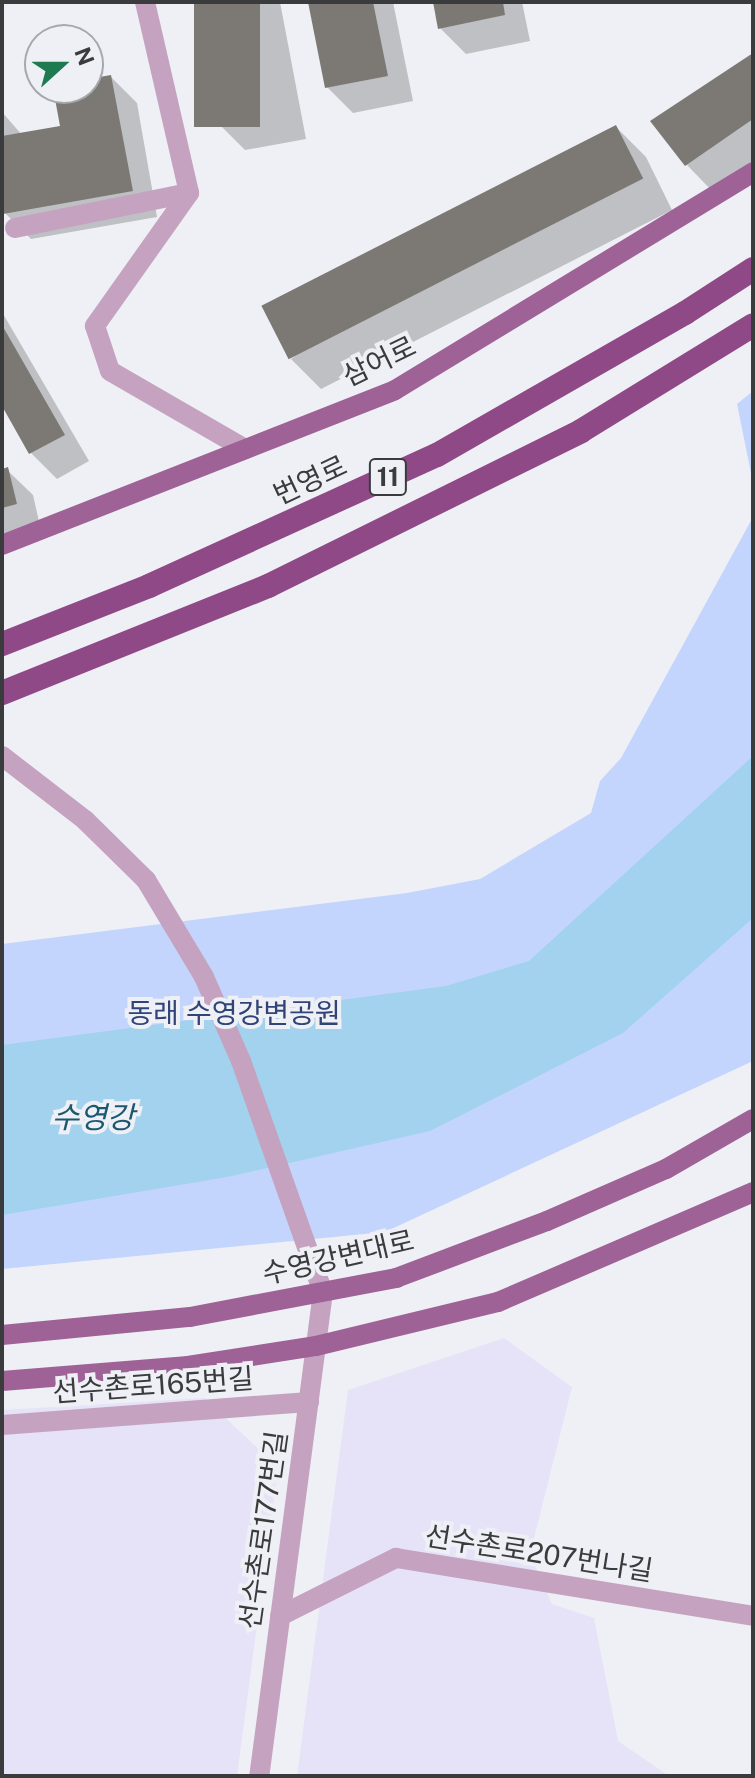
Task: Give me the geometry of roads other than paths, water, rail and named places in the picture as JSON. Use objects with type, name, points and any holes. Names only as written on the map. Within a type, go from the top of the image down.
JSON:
[{"type":"highway","name":"번영로","points":[[2,644],[149,586],[437,455],[685,313],[753,269]]},
{"type":"highway","name":"11","points":[[2,693],[268,586],[581,431],[753,325]]},
{"type":"main road","name":"삼어로","points":[[2,545],[395,390],[753,172]]},
{"type":"main road","name":"수영강변대로","points":[[2,1335],[190,1317],[396,1278],[547,1221],[666,1169],[753,1119]]},
{"type":"main road","points":[[2,1381],[188,1366],[316,1346],[498,1302],[753,1192]]},
{"type":"street","points":[[145,2],[189,193],[95,326],[110,371],[245,449]]},
{"type":"street","points":[[15,228],[189,193]]},
{"type":"street","points":[[2,756],[85,820],[146,880],[204,977],[241,1061],[323,1292]]},
{"type":"street","name":"선수촌로177번길","points":[[259,1776],[323,1292]]},
{"type":"street","name":"선수촌로165번길","points":[[2,1425],[309,1402]]},
{"type":"street","name":"선수촌로207번나길","points":[[280,1616],[396,1558],[753,1616]]},
{"type":"water","name":"수영강","points":[[753,756],[753,918],[623,1033],[430,1131],[227,1177],[2,1215],[2,1045],[446,986],[529,961]]},
{"type":"park label","name":"동래 수영강변공원","points":[[234,1013]]}]
